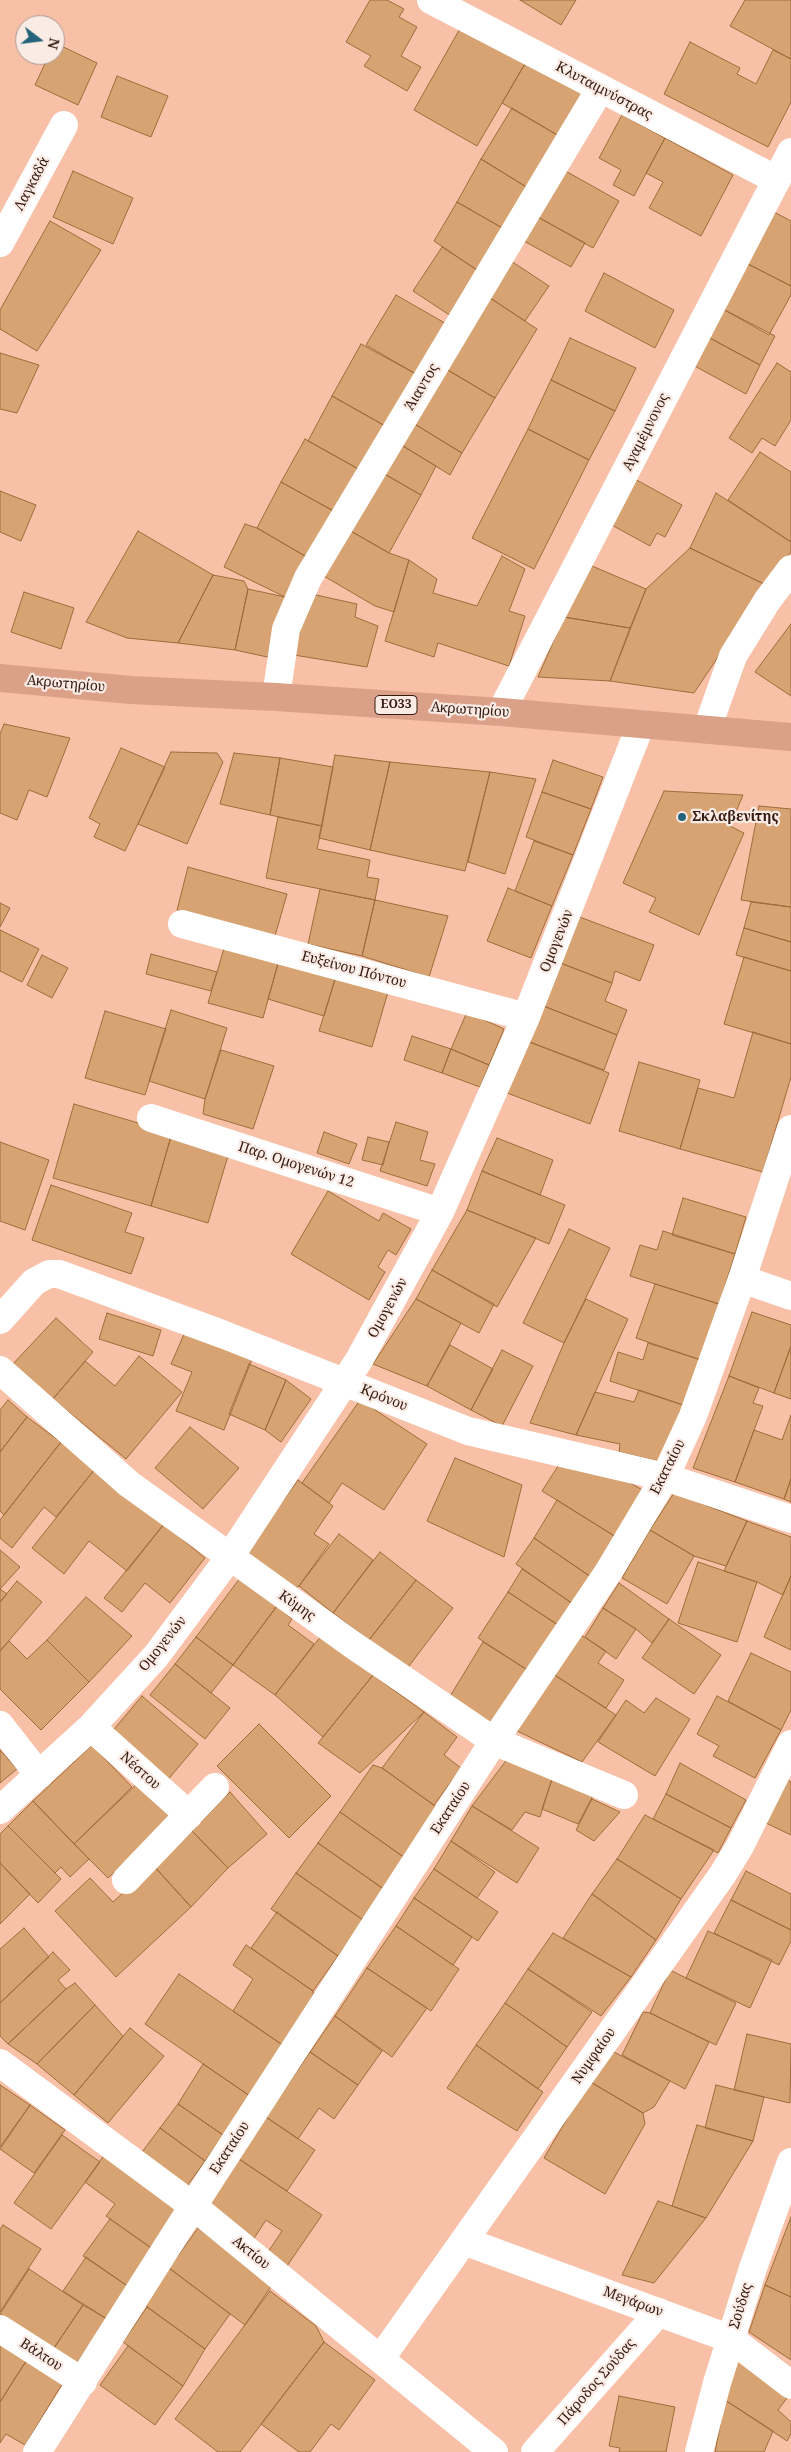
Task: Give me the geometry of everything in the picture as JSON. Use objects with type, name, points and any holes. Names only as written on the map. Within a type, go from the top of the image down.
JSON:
[{"type":"main road","name":"Ακρωτηρίου","points":[[0,678],[131,690],[276,697],[502,712],[791,737]]},
{"type":"street","name":"Κλυταιμνύστρας","points":[[432,0],[777,180]]},
{"type":"street","name":"Άιαντος","points":[[276,697],[286,629],[308,578],[600,89]]},
{"type":"street","name":"Λαγκαδά","points":[[0,243],[64,125]]},
{"type":"street","name":"Αγαμέμνονος","points":[[502,712],[791,152]]},
{"type":"street","points":[[707,729],[733,656],[744,635],[791,569]]},
{"type":"street","name":"Ομογενών","points":[[0,1810],[92,1727],[156,1656],[229,1558],[359,1360],[440,1212],[526,1017],[641,724]]},
{"type":"street","name":"Ευξείνου Πόντου","points":[[182,924],[526,1017]]},
{"type":"street","name":"Παρ. Ομογενών 12","points":[[152,1118],[440,1212]]},
{"type":"street","name":"Εκαταίου","points":[[37,2452],[193,2206],[494,1741],[609,1572],[665,1477],[693,1416],[742,1279],[791,1129]]},
{"type":"street","name":"Κρόνου","points":[[0,1320],[34,1282],[49,1274],[59,1274],[118,1294],[468,1431],[665,1477],[791,1519]]},
{"type":"street","points":[[742,1279],[791,1296]]},
{"type":"street","name":"Κύμης","points":[[0,1370],[129,1484],[229,1558],[494,1741],[624,1795]]},
{"type":"street","points":[[0,1725],[39,1774]]},
{"type":"street","name":"Νέστου","points":[[92,1727],[189,1815]]},
{"type":"street","name":"Νυμφαίου","points":[[381,2358],[723,1874],[740,1846],[791,1744]]},
{"type":"street","points":[[126,1880],[215,1787]]},
{"type":"street","name":"Ακτίου","points":[[0,2063],[193,2206],[494,2452]]},
{"type":"street","name":"Σούδας","points":[[699,2452],[717,2382],[753,2268],[791,2162]]},
{"type":"street","name":"Μεγάρων","points":[[464,2240],[731,2339],[791,2385]]},
{"type":"street","name":"Πάροδος Σούδας","points":[[535,2452],[659,2312]]},
{"type":"street","name":"Βάλτου","points":[[0,2329],[83,2382]]},
{"type":"building","points":[[370,0],[387,0],[404,9],[399,17],[417,27],[401,56],[421,67],[407,91],[364,66],[371,56],[346,42]]},
{"type":"building","points":[[520,0],[576,0],[561,25]]},
{"type":"building","points":[[745,0],[791,0],[791,59],[730,26]]},
{"type":"building","points":[[462,25],[526,62],[477,146],[414,110]]},
{"type":"building","points":[[690,42],[740,68],[737,74],[756,84],[773,50],[791,59],[791,102],[768,147],[664,94]]},
{"type":"building","points":[[65,48],[97,63],[78,105],[35,85],[44,65],[65,65]]},
{"type":"building","points":[[526,62],[584,93],[559,136],[502,103]]},
{"type":"building","points":[[117,76],[168,96],[151,137],[101,117]]},
{"type":"building","points":[[512,108],[559,136],[528,188],[481,159]]},
{"type":"building","points":[[622,115],[665,138],[634,196],[613,185],[621,170],[599,158]]},
{"type":"building","points":[[665,138],[733,175],[701,236],[649,208],[663,182],[646,173]]},
{"type":"building","points":[[481,159],[528,188],[504,229],[457,202]]},
{"type":"building","points":[[562,169],[619,201],[593,248],[536,216]]},
{"type":"building","points":[[73,171],[133,198],[113,244],[53,217]]},
{"type":"building","points":[[457,202],[504,229],[483,274],[434,241]]},
{"type":"building","points":[[772,211],[791,221],[791,286],[746,263]]},
{"type":"building","points":[[536,216],[585,243],[571,267],[522,240]]},
{"type":"building","points":[[50,221],[101,250],[37,351],[0,329],[0,310]]},
{"type":"building","points":[[442,247],[483,274],[454,318],[413,291]]},
{"type":"building","points":[[511,261],[549,286],[525,321],[487,296]]},
{"type":"building","points":[[746,263],[791,286],[791,295],[769,335],[721,308]]},
{"type":"building","points":[[604,273],[674,310],[655,348],[585,311]]},
{"type":"building","points":[[396,295],[450,326],[416,374],[366,345]]},
{"type":"building","points":[[487,296],[537,329],[495,398],[441,366]]},
{"type":"building","points":[[721,308],[775,336],[760,365],[706,336]]},
{"type":"building","points":[[706,336],[760,365],[746,394],[691,364]]},
{"type":"building","points":[[570,338],[636,368],[615,411],[551,380]]},
{"type":"building","points":[[361,344],[416,374],[387,427],[332,396]]},
{"type":"building","points":[[0,353],[39,365],[17,413],[0,409]]},
{"type":"building","points":[[777,363],[791,372],[791,420],[775,446],[762,438],[752,453],[729,438]]},
{"type":"building","points":[[441,366],[495,398],[462,453],[408,420]]},
{"type":"building","points":[[551,380],[615,411],[589,460],[528,429]]},
{"type":"building","points":[[332,396],[387,427],[362,471],[308,441]]},
{"type":"building","points":[[408,420],[462,453],[450,475],[395,441]]},
{"type":"building","points":[[528,429],[589,460],[534,569],[472,538]]},
{"type":"building","points":[[305,439],[362,471],[339,514],[281,482]]},
{"type":"building","points":[[398,443],[436,466],[421,495],[381,472]]},
{"type":"building","points":[[760,452],[791,472],[791,542],[728,500]]},
{"type":"building","points":[[381,472],[421,495],[389,553],[349,530]]},
{"type":"building","points":[[633,478],[682,505],[665,537],[657,533],[650,546],[608,523]]},
{"type":"building","points":[[281,482],[339,514],[305,556],[257,528]]},
{"type":"building","points":[[0,491],[36,505],[21,541],[0,532]]},
{"type":"building","points":[[716,493],[791,542],[791,552],[766,585],[690,548]]},
{"type":"building","points":[[245,524],[257,528],[305,556],[285,597],[224,567]]},
{"type":"building","points":[[349,530],[389,553],[409,560],[394,612],[375,606],[322,575]]},
{"type":"building","points":[[138,531],[213,575],[178,643],[127,638],[86,622]]},
{"type":"building","points":[[690,548],[766,585],[694,693],[610,681],[646,589]]},
{"type":"building","points":[[502,556],[525,569],[509,611],[525,616],[509,666],[438,643],[434,657],[385,641],[409,560],[437,579],[433,593],[477,606]]},
{"type":"building","points":[[592,566],[646,589],[630,628],[564,617]]},
{"type":"building","points":[[213,575],[244,581],[248,589],[235,650],[178,643]]},
{"type":"building","points":[[248,589],[285,597],[272,658],[235,650]]},
{"type":"building","points":[[24,592],[74,608],[61,649],[11,632]]},
{"type":"building","points":[[307,593],[357,604],[355,617],[378,626],[367,667],[294,655]]},
{"type":"building","points":[[564,617],[630,628],[610,681],[538,677]]},
{"type":"building","points":[[791,624],[791,696],[755,672]]},
{"type":"building","points":[[4,724],[70,738],[47,797],[29,790],[17,820],[0,813],[0,734]]},
{"type":"building","points":[[121,748],[165,767],[125,851],[94,837],[100,824],[89,818]]},
{"type":"building","points":[[171,752],[217,753],[223,762],[187,844],[138,824]]},
{"type":"building","points":[[234,753],[280,758],[270,815],[220,804]]},
{"type":"building","points":[[335,755],[390,762],[370,850],[319,838]]},
{"type":"building","points":[[280,758],[333,767],[322,826],[270,815]]},
{"type":"building","points":[[553,760],[603,777],[591,809],[542,792]]},
{"type":"building","points":[[390,762],[490,772],[465,871],[370,850]]},
{"type":"building","points":[[490,772],[536,779],[505,874],[468,862]]},
{"type":"building","points":[[664,791],[743,795],[730,826],[744,833],[699,935],[649,912],[656,898],[623,883]]},
{"type":"building","points":[[542,792],[591,809],[573,855],[526,837]]},
{"type":"building","points":[[759,806],[791,809],[791,907],[741,900]]},
{"type":"building","points":[[278,817],[322,826],[317,849],[370,860],[367,877],[379,879],[375,900],[266,878]]},
{"type":"building","points":[[534,841],[573,855],[552,906],[515,891]]},
{"type":"building","points":[[188,867],[287,894],[275,936],[177,910]]},
{"type":"building","points":[[508,888],[552,906],[531,958],[487,941]]},
{"type":"building","points":[[320,889],[375,900],[362,956],[308,944]]},
{"type":"building","points":[[375,900],[448,916],[429,977],[362,956]]},
{"type":"building","points":[[751,902],[791,907],[791,942],[744,928]]},
{"type":"building","points":[[0,903],[10,908],[0,927]]},
{"type":"building","points":[[577,916],[654,945],[640,981],[615,971],[612,983],[558,962]]},
{"type":"building","points":[[744,928],[791,942],[791,971],[736,955]]},
{"type":"building","points":[[0,930],[39,949],[22,982],[0,971]]},
{"type":"building","points":[[225,945],[279,960],[263,1018],[208,1003]]},
{"type":"building","points":[[151,954],[217,972],[211,991],[146,974]]},
{"type":"building","points":[[42,955],[68,968],[52,998],[27,985]]},
{"type":"building","points":[[744,957],[791,971],[791,1044],[724,1024]]},
{"type":"building","points":[[279,960],[336,976],[324,1016],[268,999]]},
{"type":"building","points":[[558,962],[612,983],[605,1001],[627,1010],[617,1035],[541,1005]]},
{"type":"building","points":[[336,976],[388,992],[372,1047],[319,1031]]},
{"type":"building","points":[[541,1005],[617,1035],[604,1070],[527,1041]]},
{"type":"building","points":[[171,1010],[227,1028],[205,1099],[149,1081]]},
{"type":"building","points":[[105,1011],[166,1029],[145,1095],[85,1078]]},
{"type":"building","points":[[467,1012],[504,1029],[489,1065],[451,1049]]},
{"type":"building","points":[[753,1032],[791,1044],[791,1077],[763,1172],[680,1149],[698,1088],[734,1098]]},
{"type":"building","points":[[412,1036],[451,1049],[442,1073],[404,1060]]},
{"type":"building","points":[[527,1041],[609,1073],[590,1124],[507,1093]]},
{"type":"building","points":[[451,1049],[489,1065],[480,1087],[442,1073]]},
{"type":"building","points":[[221,1050],[274,1066],[253,1129],[203,1114],[205,1099]]},
{"type":"building","points":[[639,1062],[700,1080],[680,1149],[619,1131]]},
{"type":"building","points":[[74,1104],[172,1133],[151,1206],[53,1178]]},
{"type":"building","points":[[396,1122],[428,1132],[420,1160],[435,1164],[427,1186],[380,1171]]},
{"type":"building","points":[[324,1132],[357,1144],[349,1164],[317,1153]]},
{"type":"building","points":[[172,1133],[230,1149],[208,1223],[151,1206]]},
{"type":"building","points":[[368,1137],[389,1142],[383,1165],[362,1160]]},
{"type":"building","points":[[497,1138],[553,1160],[540,1195],[482,1171]]},
{"type":"building","points":[[0,1142],[49,1160],[25,1230],[0,1221]]},
{"type":"building","points":[[482,1171],[565,1205],[549,1244],[467,1210]]},
{"type":"building","points":[[51,1185],[132,1213],[125,1232],[144,1238],[131,1274],[32,1240]]},
{"type":"building","points":[[328,1191],[379,1221],[383,1213],[411,1229],[396,1255],[388,1250],[378,1267],[385,1272],[369,1300],[291,1254]]},
{"type":"building","points":[[683,1198],[746,1217],[735,1254],[672,1235]]},
{"type":"building","points":[[467,1210],[536,1238],[497,1307],[432,1270]]},
{"type":"building","points":[[569,1229],[610,1248],[564,1343],[523,1323]]},
{"type":"building","points":[[663,1231],[735,1254],[719,1304],[630,1276],[640,1245],[657,1250]]},
{"type":"building","points":[[432,1270],[494,1304],[479,1333],[416,1299]]},
{"type":"building","points":[[655,1284],[719,1304],[701,1360],[636,1338]]},
{"type":"building","points":[[416,1299],[461,1323],[427,1386],[373,1364]]},
{"type":"building","points":[[586,1299],[628,1319],[576,1435],[530,1423],[564,1343]]},
{"type":"building","points":[[752,1312],[791,1325],[791,1346],[774,1393],[729,1376]]},
{"type":"building","points":[[107,1313],[161,1330],[153,1356],[99,1339]]},
{"type":"building","points":[[56,1318],[93,1352],[53,1399],[12,1365]]},
{"type":"building","points":[[185,1332],[252,1359],[224,1430],[176,1411],[192,1372],[171,1364]]},
{"type":"building","points":[[648,1343],[701,1360],[686,1406],[610,1381],[618,1352],[643,1360]]},
{"type":"building","points":[[450,1345],[493,1369],[471,1410],[427,1386]]},
{"type":"building","points":[[791,1346],[791,1399],[774,1393]]},
{"type":"building","points":[[502,1350],[533,1366],[502,1426],[471,1410]]},
{"type":"building","points":[[139,1356],[182,1392],[126,1459],[53,1399],[85,1361],[115,1386]]},
{"type":"building","points":[[249,1364],[286,1380],[265,1430],[229,1414]]},
{"type":"building","points":[[729,1376],[759,1388],[753,1403],[763,1406],[735,1482],[693,1468]]},
{"type":"building","points":[[286,1380],[311,1399],[281,1442],[265,1430]]},
{"type":"building","points":[[639,1390],[686,1406],[666,1463],[619,1452],[620,1444],[576,1435],[595,1392],[634,1402]]},
{"type":"building","points":[[8,1400],[27,1417],[0,1452],[0,1410]]},
{"type":"building","points":[[360,1400],[427,1444],[384,1510],[342,1483],[329,1503],[302,1483]]},
{"type":"building","points":[[791,1415],[791,1479],[784,1499],[735,1482],[754,1430],[782,1440]]},
{"type":"building","points":[[27,1417],[61,1442],[4,1515],[0,1511],[0,1452]]},
{"type":"building","points":[[190,1427],[239,1468],[203,1509],[155,1468]]},
{"type":"building","points":[[61,1442],[95,1469],[56,1517],[44,1507],[12,1548],[0,1538],[0,1520]]},
{"type":"building","points":[[455,1458],[522,1485],[504,1557],[427,1521]]},
{"type":"building","points":[[560,1463],[617,1475],[644,1491],[616,1537],[542,1491]]},
{"type":"building","points":[[95,1469],[164,1524],[127,1571],[89,1541],[64,1574],[32,1548]]},
{"type":"building","points":[[791,1479],[791,1502],[784,1499]]},
{"type":"building","points":[[298,1480],[333,1506],[314,1534],[329,1544],[299,1586],[292,1590],[244,1555]]},
{"type":"building","points":[[674,1493],[747,1521],[726,1566],[694,1556],[650,1530]]},
{"type":"building","points":[[557,1500],[616,1537],[591,1577],[534,1538]]},
{"type":"building","points":[[747,1521],[791,1537],[791,1576],[783,1595],[757,1582],[724,1571]]},
{"type":"building","points":[[164,1524],[205,1558],[170,1603],[145,1583],[122,1612],[104,1598]]},
{"type":"building","points":[[650,1530],[694,1556],[667,1604],[622,1578]]},
{"type":"building","points":[[339,1534],[373,1560],[333,1613],[299,1586]]},
{"type":"building","points":[[534,1538],[591,1577],[573,1604],[516,1564]]},
{"type":"building","points":[[0,1550],[20,1567],[0,1589]]},
{"type":"building","points":[[380,1552],[416,1580],[369,1640],[333,1613]]},
{"type":"building","points":[[698,1562],[757,1582],[737,1642],[678,1623]]},
{"type":"building","points":[[522,1569],[573,1604],[558,1625],[508,1592]]},
{"type":"building","points":[[791,1576],[791,1650],[764,1637]]},
{"type":"building","points":[[240,1578],[277,1606],[233,1665],[196,1637]]},
{"type":"building","points":[[416,1580],[453,1608],[406,1670],[369,1640]]},
{"type":"building","points":[[17,1581],[42,1602],[0,1651],[0,1602]]},
{"type":"building","points":[[619,1583],[669,1619],[652,1643],[636,1629],[603,1608]]},
{"type":"building","points":[[0,1589],[7,1594],[0,1602]]},
{"type":"building","points":[[508,1592],[558,1625],[529,1671],[478,1638]]},
{"type":"building","points":[[86,1597],[132,1636],[89,1682],[47,1640]]},
{"type":"building","points":[[277,1606],[292,1619],[288,1625],[314,1644],[275,1695],[233,1665]]},
{"type":"building","points":[[603,1608],[636,1629],[616,1659],[585,1637]]},
{"type":"building","points":[[669,1619],[721,1655],[694,1694],[642,1658]]},
{"type":"building","points":[[578,1633],[606,1651],[598,1663],[624,1680],[606,1708],[553,1674]]},
{"type":"building","points":[[321,1636],[373,1675],[323,1737],[275,1695]]},
{"type":"building","points":[[196,1637],[233,1665],[211,1693],[175,1664]]},
{"type":"building","points":[[47,1640],[89,1682],[41,1730],[0,1689],[0,1651],[9,1641],[27,1659]]},
{"type":"building","points":[[483,1642],[529,1671],[493,1726],[449,1698]]},
{"type":"building","points":[[751,1653],[791,1672],[791,1710],[781,1730],[728,1701]]},
{"type":"building","points":[[175,1664],[230,1708],[205,1739],[150,1695]]},
{"type":"building","points":[[553,1674],[616,1715],[582,1762],[517,1731]]},
{"type":"building","points":[[373,1675],[424,1712],[360,1773],[318,1743]]},
{"type":"building","points":[[142,1696],[198,1744],[166,1782],[110,1734]]},
{"type":"building","points":[[717,1696],[781,1730],[755,1778],[713,1756],[719,1746],[697,1734]]},
{"type":"building","points":[[656,1698],[690,1719],[655,1776],[598,1742],[626,1700],[644,1713]]},
{"type":"building","points":[[424,1712],[457,1737],[444,1755],[461,1768],[434,1805],[382,1768]]},
{"type":"building","points":[[259,1724],[331,1796],[289,1838],[217,1766]]},
{"type":"building","points":[[92,1745],[132,1787],[74,1844],[33,1801]]},
{"type":"building","points":[[0,1750],[17,1769],[0,1783]]},
{"type":"building","points":[[508,1758],[553,1776],[540,1817],[525,1812],[512,1830],[472,1806]]},
{"type":"building","points":[[680,1763],[746,1800],[731,1828],[666,1794]]},
{"type":"building","points":[[373,1765],[382,1768],[439,1809],[405,1858],[340,1812]]},
{"type":"building","points":[[553,1776],[594,1794],[578,1824],[542,1809]]},
{"type":"building","points":[[141,1780],[175,1818],[108,1878],[74,1844]]},
{"type":"building","points":[[788,1780],[791,1782],[791,1835],[766,1823]]},
{"type":"building","points":[[230,1792],[267,1834],[228,1868],[192,1831]]},
{"type":"building","points":[[666,1794],[731,1828],[718,1853],[653,1819]]},
{"type":"building","points":[[592,1799],[620,1812],[594,1841],[576,1830]]},
{"type":"building","points":[[33,1801],[89,1859],[70,1877],[61,1867],[55,1873],[8,1826]]},
{"type":"building","points":[[472,1806],[539,1848],[517,1883],[451,1841]]},
{"type":"building","points":[[340,1812],[405,1858],[385,1890],[318,1843]]},
{"type":"building","points":[[645,1815],[714,1850],[681,1899],[617,1859]]},
{"type":"building","points":[[8,1826],[61,1879],[38,1903],[0,1863],[0,1834]]},
{"type":"building","points":[[192,1831],[228,1868],[191,1907],[153,1865]]},
{"type":"building","points":[[451,1841],[495,1872],[477,1898],[434,1869]]},
{"type":"building","points":[[318,1843],[385,1890],[363,1920],[296,1873]]},
{"type":"building","points":[[617,1859],[681,1899],[656,1940],[592,1894]]},
{"type":"building","points":[[0,1863],[30,1894],[0,1924]]},
{"type":"building","points":[[153,1865],[191,1907],[116,1977],[55,1911],[90,1878],[113,1902]]},
{"type":"building","points":[[434,1869],[498,1912],[478,1941],[414,1898]]},
{"type":"building","points":[[746,1871],[791,1894],[791,1930],[731,1900]]},
{"type":"building","points":[[296,1873],[363,1920],[338,1956],[271,1909]]},
{"type":"building","points":[[592,1894],[656,1940],[631,1977],[563,1938]]},
{"type":"building","points":[[414,1898],[472,1937],[453,1965],[396,1926]]},
{"type":"building","points":[[731,1900],[791,1930],[791,1941],[779,1965],[714,1933]]},
{"type":"building","points":[[277,1912],[338,1956],[313,1991],[251,1948]]},
{"type":"building","points":[[396,1926],[459,1969],[431,2011],[367,1968]]},
{"type":"building","points":[[24,1928],[49,1957],[0,2003],[0,1949]]},
{"type":"building","points":[[708,1931],[772,1960],[750,2008],[686,1978]]},
{"type":"building","points":[[553,1933],[631,1977],[601,2016],[528,1969]]},
{"type":"building","points":[[246,1945],[313,1991],[314,2001],[284,2046],[233,2011],[253,1979],[233,1965]]},
{"type":"building","points":[[53,1952],[70,1970],[58,1980],[66,1989],[8,2044],[0,2036],[0,2003]]},
{"type":"building","points":[[367,1968],[427,2008],[392,2057],[335,2016]]},
{"type":"building","points":[[528,1969],[592,2012],[567,2047],[505,2003]]},
{"type":"building","points":[[670,1970],[736,2003],[716,2045],[650,2013]]},
{"type":"building","points":[[179,1974],[284,2046],[250,2096],[145,2024]]},
{"type":"building","points":[[75,1983],[95,2005],[37,2064],[8,2044],[66,1989]]},
{"type":"building","points":[[505,2003],[567,2047],[538,2089],[476,2045]]},
{"type":"building","points":[[95,2005],[123,2036],[74,2095],[37,2064]]},
{"type":"building","points":[[643,2012],[650,2013],[709,2042],[685,2089],[622,2055]]},
{"type":"building","points":[[335,2016],[382,2051],[358,2085],[310,2052]]},
{"type":"building","points":[[130,2028],[164,2056],[108,2123],[74,2095]]},
{"type":"building","points":[[747,2034],[791,2044],[790,2103],[734,2090]]},
{"type":"building","points":[[476,2045],[543,2092],[517,2131],[447,2088]]},
{"type":"building","points":[[610,2050],[670,2081],[654,2107],[643,2113],[589,2081]]},
{"type":"building","points":[[310,2052],[358,2085],[334,2119],[319,2108],[298,2139],[266,2117]]},
{"type":"building","points":[[203,2064],[250,2096],[223,2135],[178,2104]]},
{"type":"building","points":[[589,2081],[643,2113],[645,2124],[605,2194],[544,2158]]},
{"type":"building","points":[[0,2085],[30,2105],[0,2147]]},
{"type":"building","points":[[716,2085],[764,2097],[753,2141],[705,2128]]},
{"type":"building","points":[[178,2104],[223,2135],[205,2161],[160,2128]]},
{"type":"building","points":[[30,2105],[65,2130],[34,2173],[0,2149]]},
{"type":"building","points":[[266,2117],[315,2150],[287,2191],[239,2159]]},
{"type":"building","points":[[697,2125],[753,2141],[706,2218],[672,2206]]},
{"type":"building","points":[[160,2128],[205,2161],[187,2186],[142,2152]]},
{"type":"building","points":[[62,2135],[100,2162],[51,2229],[14,2203]]},
{"type":"building","points":[[107,2151],[183,2208],[154,2250],[106,2216],[115,2204],[85,2182]]},
{"type":"building","points":[[239,2159],[322,2215],[287,2266],[268,2252],[282,2231],[266,2220],[253,2240],[206,2208]]},
{"type":"building","points":[[658,2201],[706,2218],[654,2283],[622,2275]]},
{"type":"building","points":[[791,2217],[791,2297],[765,2285]]},
{"type":"building","points":[[110,2219],[154,2250],[129,2287],[83,2256]]},
{"type":"building","points":[[3,2225],[41,2249],[0,2312],[0,2229]]},
{"type":"building","points":[[198,2228],[272,2285],[245,2325],[169,2268]]},
{"type":"building","points":[[86,2257],[129,2287],[107,2319],[63,2291]]},
{"type":"building","points":[[169,2268],[230,2314],[205,2349],[142,2303]]},
{"type":"building","points":[[29,2269],[83,2305],[52,2351],[0,2314]]},
{"type":"building","points":[[765,2285],[791,2297],[791,2360],[749,2332]]},
{"type":"building","points":[[270,2291],[316,2326],[324,2342],[240,2452],[218,2452],[175,2419]]},
{"type":"building","points":[[83,2305],[107,2319],[74,2367],[52,2351]]},
{"type":"building","points":[[147,2307],[205,2349],[183,2386],[123,2342]]},
{"type":"building","points":[[0,2341],[28,2358],[0,2402]]},
{"type":"building","points":[[324,2342],[375,2380],[339,2430],[331,2424],[310,2452],[299,2452],[261,2424]]},
{"type":"building","points":[[128,2346],[183,2386],[155,2425],[100,2385]]},
{"type":"building","points":[[28,2358],[64,2381],[25,2445],[6,2434],[0,2443],[0,2402]]},
{"type":"building","points":[[737,2359],[790,2394],[778,2410],[791,2422],[791,2434],[787,2441],[725,2400]]},
{"type":"building","points":[[619,2396],[675,2407],[666,2452],[619,2452],[620,2448],[609,2446]]},
{"type":"building","points":[[725,2400],[773,2431],[764,2452],[715,2452]]},
{"type":"place","name":"Σκλαβενίτης","points":[[682,817]]}]
